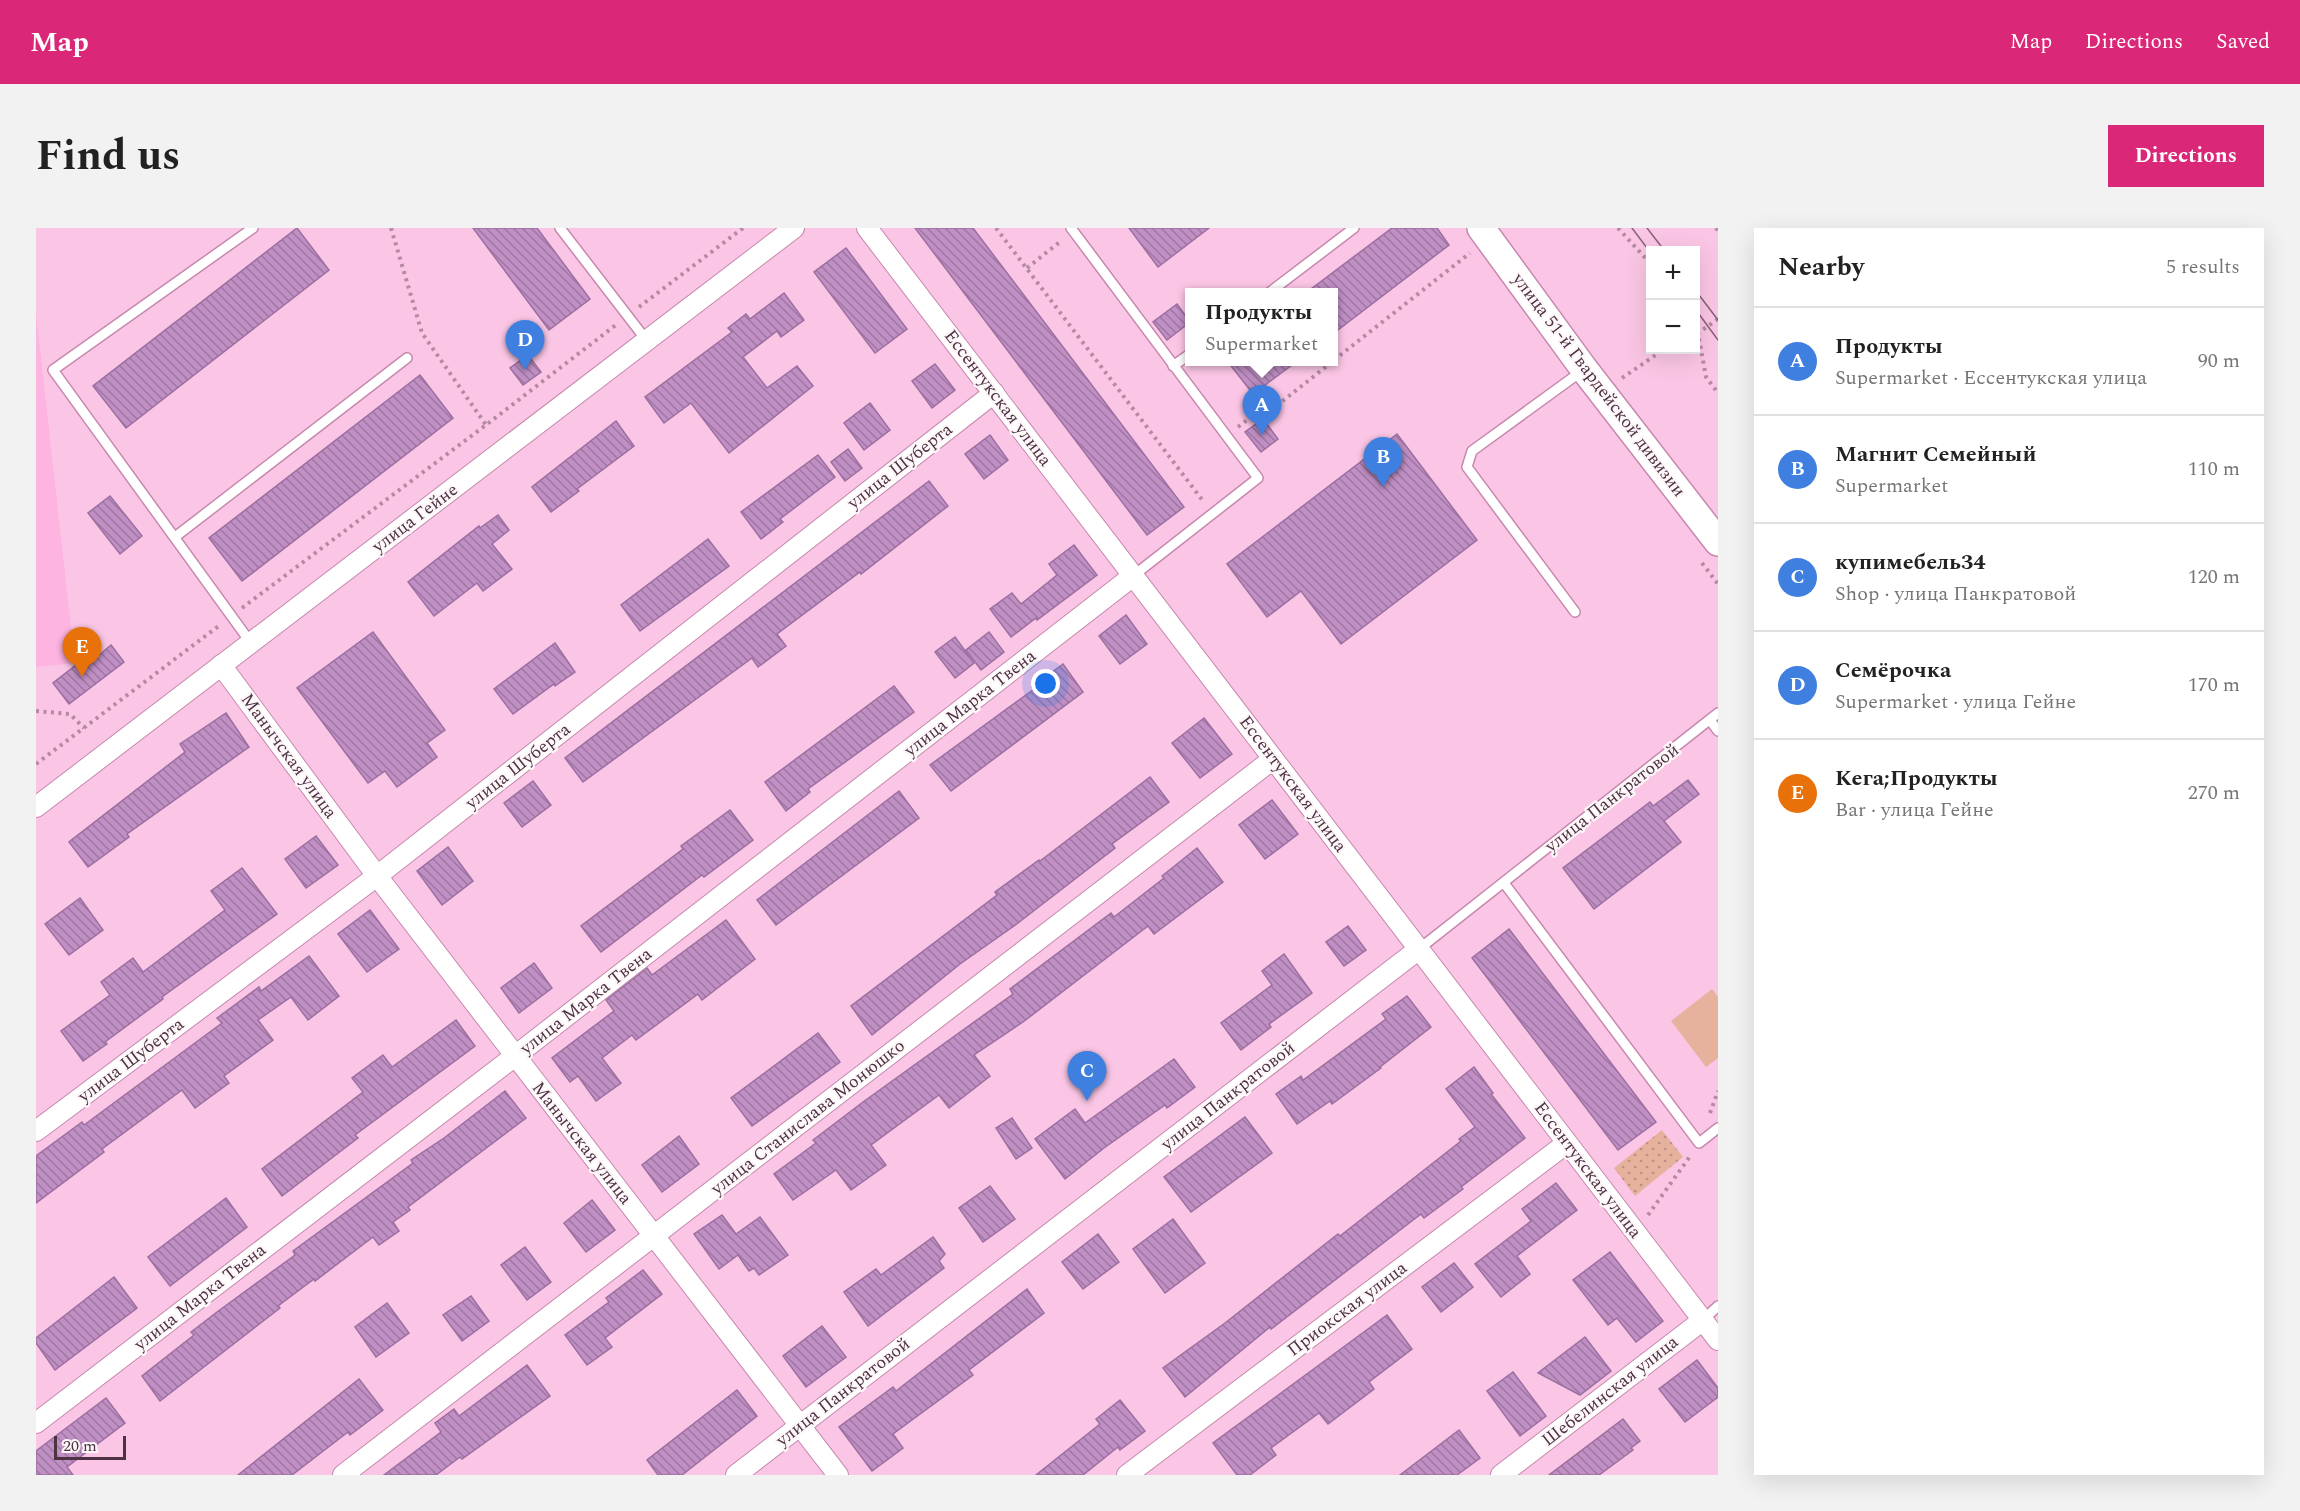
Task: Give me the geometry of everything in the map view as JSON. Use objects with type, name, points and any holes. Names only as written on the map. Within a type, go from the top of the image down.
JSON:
[{"type":"main road","name":"улица 51-й Гвардейской дивизии","points":[[1481,228],[1584,369],[1718,542]]},
{"type":"street","name":"улица Гейне","points":[[36,807],[794,228]]},
{"type":"street","name":"Ессентукская улица","points":[[867,228],[1718,1340]]},
{"type":"street","name":"улица Шуберта","points":[[36,1131],[377,876],[994,393]]},
{"type":"street","name":"улица Марка Твена","points":[[36,1423],[515,1056],[1133,576]]},
{"type":"street","name":"Манычская улица","points":[[222,665],[377,876],[838,1475]]},
{"type":"street","name":"улица Станислава Монюшко","points":[[343,1475],[1273,759]]},
{"type":"street","name":"улица Панкратовой","points":[[736,1475],[1419,949]]},
{"type":"street","name":"Приокская улица","points":[[1127,1475],[1567,1143]]},
{"type":"street","name":"Шебелинская улица","points":[[1501,1475],[1702,1320]]},
{"type":"lane","points":[[251,643],[53,370],[253,228]]},
{"type":"lane","points":[[560,228],[647,341]]},
{"type":"lane","points":[[1275,288],[1354,228]]},
{"type":"lane","points":[[1074,229],[1258,478],[1133,576]]},
{"type":"lane","points":[[175,537],[407,358]]},
{"type":"lane","points":[[1173,366],[1185,358]]},
{"type":"lane","points":[[1575,612],[1467,467],[1472,451],[1584,369]]},
{"type":"lane","name":"улица Панкратовой","points":[[1419,949],[1718,713]]},
{"type":"lane","points":[[1710,720],[1718,731]]},
{"type":"lane","points":[[1504,883],[1699,1143],[1718,1128]]},
{"type":"lane","name":"Шебелинская улица","points":[[1702,1320],[1718,1306]]},
{"type":"path","points":[[391,228],[422,333],[486,425]]},
{"type":"path","name":"улица Гейне","points":[[36,764],[486,425],[742,228]]},
{"type":"path","points":[[996,228],[1204,502]]},
{"type":"path","points":[[1618,228],[1646,257]]},
{"type":"path","points":[[1027,268],[1074,229]]},
{"type":"path","points":[[1338,357],[1470,252]]},
{"type":"path","points":[[1700,330],[1718,319]]},
{"type":"path","points":[[1700,350],[1706,377],[1718,393]]},
{"type":"path","points":[[1227,437],[1255,414],[1270,411],[1327,366]]},
{"type":"path","points":[[36,711],[70,714],[84,728]]},
{"type":"path","points":[[1635,1232],[1699,1143]]},
{"type":"shaded area","points":[[36,313],[75,663],[36,667]]},
{"type":"shaded area","points":[[1712,989],[1718,997],[1718,1058],[1706,1067],[1671,1021]]},
{"type":"shaded area","points":[[1662,1130],[1683,1157],[1635,1196],[1614,1168]]},
{"type":"building","points":[[297,228],[329,270],[126,428],[93,386]]},
{"type":"building","points":[[473,228],[537,228],[590,299],[549,330]]},
{"type":"building","points":[[915,228],[973,228],[1184,507],[1147,535]]},
{"type":"building","points":[[1129,228],[1209,228],[1158,267]]},
{"type":"building","points":[[1392,228],[1437,228],[1449,245],[1338,330],[1338,288],[1312,288]]},
{"type":"building","points":[[846,248],[907,329],[875,353],[814,272]]},
{"type":"building","points":[[784,293],[804,320],[781,337],[777,331],[743,357],[767,388],[797,366],[813,386],[729,453],[691,403],[664,423],[645,397],[732,332],[728,328],[746,314],[750,319]]},
{"type":"building","points":[[1177,304],[1185,315],[1185,326],[1167,340],[1153,322]]},
{"type":"building","points":[[528,355],[541,372],[523,385],[510,368]]},
{"type":"building","points":[[935,364],[955,390],[932,408],[912,381]]},
{"type":"building","points":[[1231,366],[1291,366],[1253,394]]},
{"type":"building","points":[[420,375],[453,418],[242,581],[209,538]]},
{"type":"building","points":[[870,403],[890,430],[864,450],[844,423]]},
{"type":"building","points":[[1263,419],[1278,439],[1261,452],[1245,432]]},
{"type":"building","points":[[616,421],[634,446],[577,489],[579,491],[551,512],[532,487]]},
{"type":"building","points":[[1397,434],[1477,540],[1341,644],[1301,591],[1267,617],[1227,564]]},
{"type":"building","points":[[990,435],[1008,460],[984,479],[965,454]]},
{"type":"building","points":[[848,449],[862,468],[845,481],[831,462]]},
{"type":"building","points":[[818,455],[835,477],[780,519],[783,522],[761,539],[741,512]]},
{"type":"building","points":[[929,481],[948,506],[861,574],[860,572],[777,634],[786,646],[758,667],[752,658],[583,782],[565,758]]},
{"type":"building","points":[[110,496],[142,536],[120,554],[88,513]]},
{"type":"building","points":[[498,515],[509,530],[492,544],[512,569],[483,591],[477,583],[434,616],[408,582],[479,526],[480,528]]},
{"type":"building","points":[[708,539],[729,566],[640,631],[621,605]]},
{"type":"building","points":[[1074,545],[1097,575],[1011,637],[990,609],[1012,593],[1021,604],[1057,575],[1049,564]]},
{"type":"building","points":[[1126,615],[1147,644],[1120,664],[1099,636]]},
{"type":"building","points":[[373,632],[445,730],[427,743],[437,757],[397,787],[385,771],[368,783],[297,688]]},
{"type":"building","points":[[989,632],[1004,652],[981,670],[966,650]]},
{"type":"building","points":[[955,637],[974,663],[955,678],[935,652]]},
{"type":"building","points":[[555,643],[575,672],[555,686],[554,684],[513,714],[494,689]]},
{"type":"building","points":[[111,645],[124,662],[69,704],[53,683],[94,651],[98,656]]},
{"type":"building","points":[[1063,664],[1083,692],[951,791],[930,765],[1034,689],[1032,687]]},
{"type":"building","points":[[894,686],[914,712],[808,789],[810,792],[786,811],[765,782]]},
{"type":"building","points":[[226,713],[249,747],[127,834],[129,837],[88,867],[69,842],[185,752],[180,744]]},
{"type":"building","points":[[1204,718],[1232,754],[1200,778],[1172,743]]},
{"type":"building","points":[[1150,777],[1169,802],[1112,844],[1115,848],[1018,923],[960,964],[872,1035],[851,1006],[997,895],[995,892],[1040,861]]},
{"type":"building","points":[[1688,780],[1699,794],[1664,821],[1681,842],[1594,909],[1563,868],[1650,802],[1653,806]]},
{"type":"building","points":[[533,781],[551,805],[522,827],[504,803]]},
{"type":"building","points":[[899,791],[919,818],[776,925],[757,900]]},
{"type":"building","points":[[1272,800],[1298,834],[1265,859],[1239,825]]},
{"type":"building","points":[[730,810],[753,840],[704,877],[702,875],[601,952],[581,926],[683,849],[681,846]]},
{"type":"building","points":[[316,836],[338,865],[306,888],[285,859]]},
{"type":"building","points":[[448,847],[473,881],[442,905],[417,871]]},
{"type":"building","points":[[1197,848],[1223,882],[1154,934],[1148,926],[1023,1022],[974,1055],[990,1076],[949,1108],[939,1095],[871,1145],[886,1165],[851,1190],[836,1170],[793,1200],[774,1174],[816,1143],[813,1140],[1013,994],[1010,989],[1111,913],[1114,917],[1164,878],[1162,876]]},
{"type":"building","points":[[242,868],[277,914],[162,997],[163,999],[83,1061],[61,1031],[110,995],[101,982],[133,958],[143,972],[225,910],[211,891]]},
{"type":"building","points":[[80,898],[103,930],[69,955],[45,924]]},
{"type":"building","points":[[370,910],[399,949],[367,972],[338,934]]},
{"type":"building","points":[[726,920],[755,959],[702,1000],[698,994],[636,1040],[632,1035],[602,1058],[621,1083],[596,1101],[578,1076],[570,1082],[552,1058],[614,1011],[606,1000],[647,968],[652,975]]},
{"type":"building","points":[[1348,926],[1366,950],[1344,966],[1326,942]]},
{"type":"building","points":[[1509,929],[1656,1122],[1618,1150],[1472,958]]},
{"type":"building","points":[[1284,954],[1312,993],[1269,1024],[1271,1027],[1241,1050],[1221,1023],[1272,985],[1262,971]]},
{"type":"building","points":[[309,956],[339,996],[308,1020],[291,997],[258,1020],[273,1040],[224,1076],[229,1083],[195,1108],[182,1090],[102,1149],[104,1152],[36,1203],[36,1156],[82,1122],[84,1125],[222,1023],[217,1018],[259,987],[261,991]]},
{"type":"building","points":[[534,963],[552,988],[519,1013],[501,988]]},
{"type":"building","points":[[1407,996],[1431,1027],[1332,1104],[1330,1101],[1297,1124],[1276,1094],[1301,1076],[1303,1080],[1386,1019],[1382,1014]]},
{"type":"building","points":[[456,1020],[475,1046],[355,1135],[358,1138],[282,1196],[262,1169],[363,1092],[352,1078],[383,1055],[392,1067]]},
{"type":"building","points":[[818,1033],[840,1062],[752,1126],[731,1098]]},
{"type":"building","points":[[1174,1059],[1195,1087],[1167,1108],[1165,1105],[1104,1148],[1065,1179],[1035,1139],[1075,1109],[1085,1123]]},
{"type":"building","points":[[1474,1067],[1493,1093],[1491,1094],[1525,1138],[1424,1218],[1421,1214],[1271,1329],[1270,1327],[1185,1397],[1163,1368],[1225,1323],[1338,1234],[1340,1236],[1461,1141],[1459,1139],[1475,1127],[1446,1089]]},
{"type":"building","points":[[505,1091],[526,1118],[408,1207],[410,1210],[393,1222],[399,1231],[379,1245],[373,1237],[278,1306],[280,1308],[160,1401],[142,1376],[194,1335],[191,1332],[295,1255],[293,1251],[413,1163],[411,1160]]},
{"type":"building","points":[[1245,1117],[1272,1153],[1191,1212],[1164,1177]]},
{"type":"building","points":[[1012,1118],[1032,1148],[1016,1159],[996,1128]]},
{"type":"building","points":[[679,1136],[699,1164],[662,1192],[642,1165]]},
{"type":"building","points":[[1556,1183],[1577,1210],[1517,1256],[1530,1274],[1501,1297],[1475,1264],[1531,1221],[1522,1209]]},
{"type":"building","points":[[990,1186],[1015,1219],[983,1242],[959,1208]]},
{"type":"building","points":[[226,1198],[247,1227],[170,1286],[148,1257]]},
{"type":"building","points":[[592,1200],[615,1230],[586,1252],[564,1223]]},
{"type":"building","points":[[722,1215],[736,1234],[760,1217],[788,1255],[759,1275],[754,1268],[749,1271],[738,1255],[719,1269],[694,1234]]},
{"type":"building","points":[[1173,1219],[1205,1263],[1165,1293],[1133,1249]]},
{"type":"building","points":[[1098,1234],[1119,1262],[1083,1289],[1062,1262]]},
{"type":"building","points":[[933,1237],[945,1254],[939,1261],[944,1268],[868,1326],[844,1292],[876,1269],[881,1275]]},
{"type":"building","points":[[525,1247],[551,1282],[527,1300],[501,1265]]},
{"type":"building","points":[[1610,1252],[1663,1321],[1636,1342],[1617,1318],[1608,1325],[1573,1280]]},
{"type":"building","points":[[1454,1263],[1473,1287],[1441,1312],[1422,1287]]},
{"type":"building","points":[[643,1270],[662,1294],[605,1338],[612,1347],[587,1365],[565,1335],[609,1302],[606,1298]]},
{"type":"building","points":[[114,1277],[137,1308],[55,1370],[36,1343],[36,1338]]},
{"type":"building","points":[[1027,1289],[1044,1313],[969,1370],[973,1375],[893,1434],[903,1448],[872,1471],[839,1427],[893,1387],[896,1391]]},
{"type":"building","points":[[471,1296],[489,1321],[462,1341],[443,1315]]},
{"type":"building","points":[[387,1303],[409,1333],[376,1357],[355,1327]]},
{"type":"building","points":[[1387,1315],[1412,1349],[1369,1382],[1374,1389],[1328,1424],[1319,1413],[1271,1448],[1276,1455],[1250,1475],[1237,1475],[1213,1443]]},
{"type":"building","points":[[822,1326],[846,1357],[806,1387],[783,1356]]},
{"type":"building","points":[[1585,1337],[1611,1371],[1580,1395],[1538,1373]]},
{"type":"building","points":[[1697,1360],[1718,1388],[1718,1397],[1685,1422],[1659,1389]]},
{"type":"building","points":[[527,1365],[550,1396],[436,1475],[384,1475],[441,1432],[435,1423],[454,1409],[459,1416]]},
{"type":"building","points":[[1513,1372],[1546,1416],[1520,1436],[1487,1391]]},
{"type":"building","points":[[359,1379],[383,1410],[350,1435],[348,1432],[292,1475],[238,1475]]},
{"type":"building","points":[[737,1390],[757,1416],[682,1475],[658,1475],[647,1460]]},
{"type":"building","points":[[106,1398],[125,1423],[67,1467],[73,1475],[36,1475],[36,1451]]},
{"type":"building","points":[[1120,1400],[1145,1431],[1120,1450],[1118,1447],[1083,1475],[1036,1475],[1100,1424],[1096,1419]]},
{"type":"building","points":[[1623,1419],[1640,1441],[1631,1448],[1633,1450],[1599,1475],[1549,1475]]},
{"type":"building","points":[[1459,1430],[1480,1458],[1457,1475],[1400,1475]]},
{"type":"tram line","points":[[1632,228],[1646,247]]},
{"type":"tram line","points":[[1647,228],[1661,246]]},
{"type":"tram line","points":[[1700,296],[1718,320]]},
{"type":"tram line","points":[[1700,315],[1718,340]]},
{"type":"place","name":"Семёрочка","points":[[525,370]]},
{"type":"place","name":"Продукты","points":[[1262,435]]},
{"type":"place","name":"Магнит Семейный","points":[[1383,487]]},
{"type":"place","name":"Кега;Продукты","points":[[82,677]]},
{"type":"place","name":"купимебель34","points":[[1087,1101]]}]
